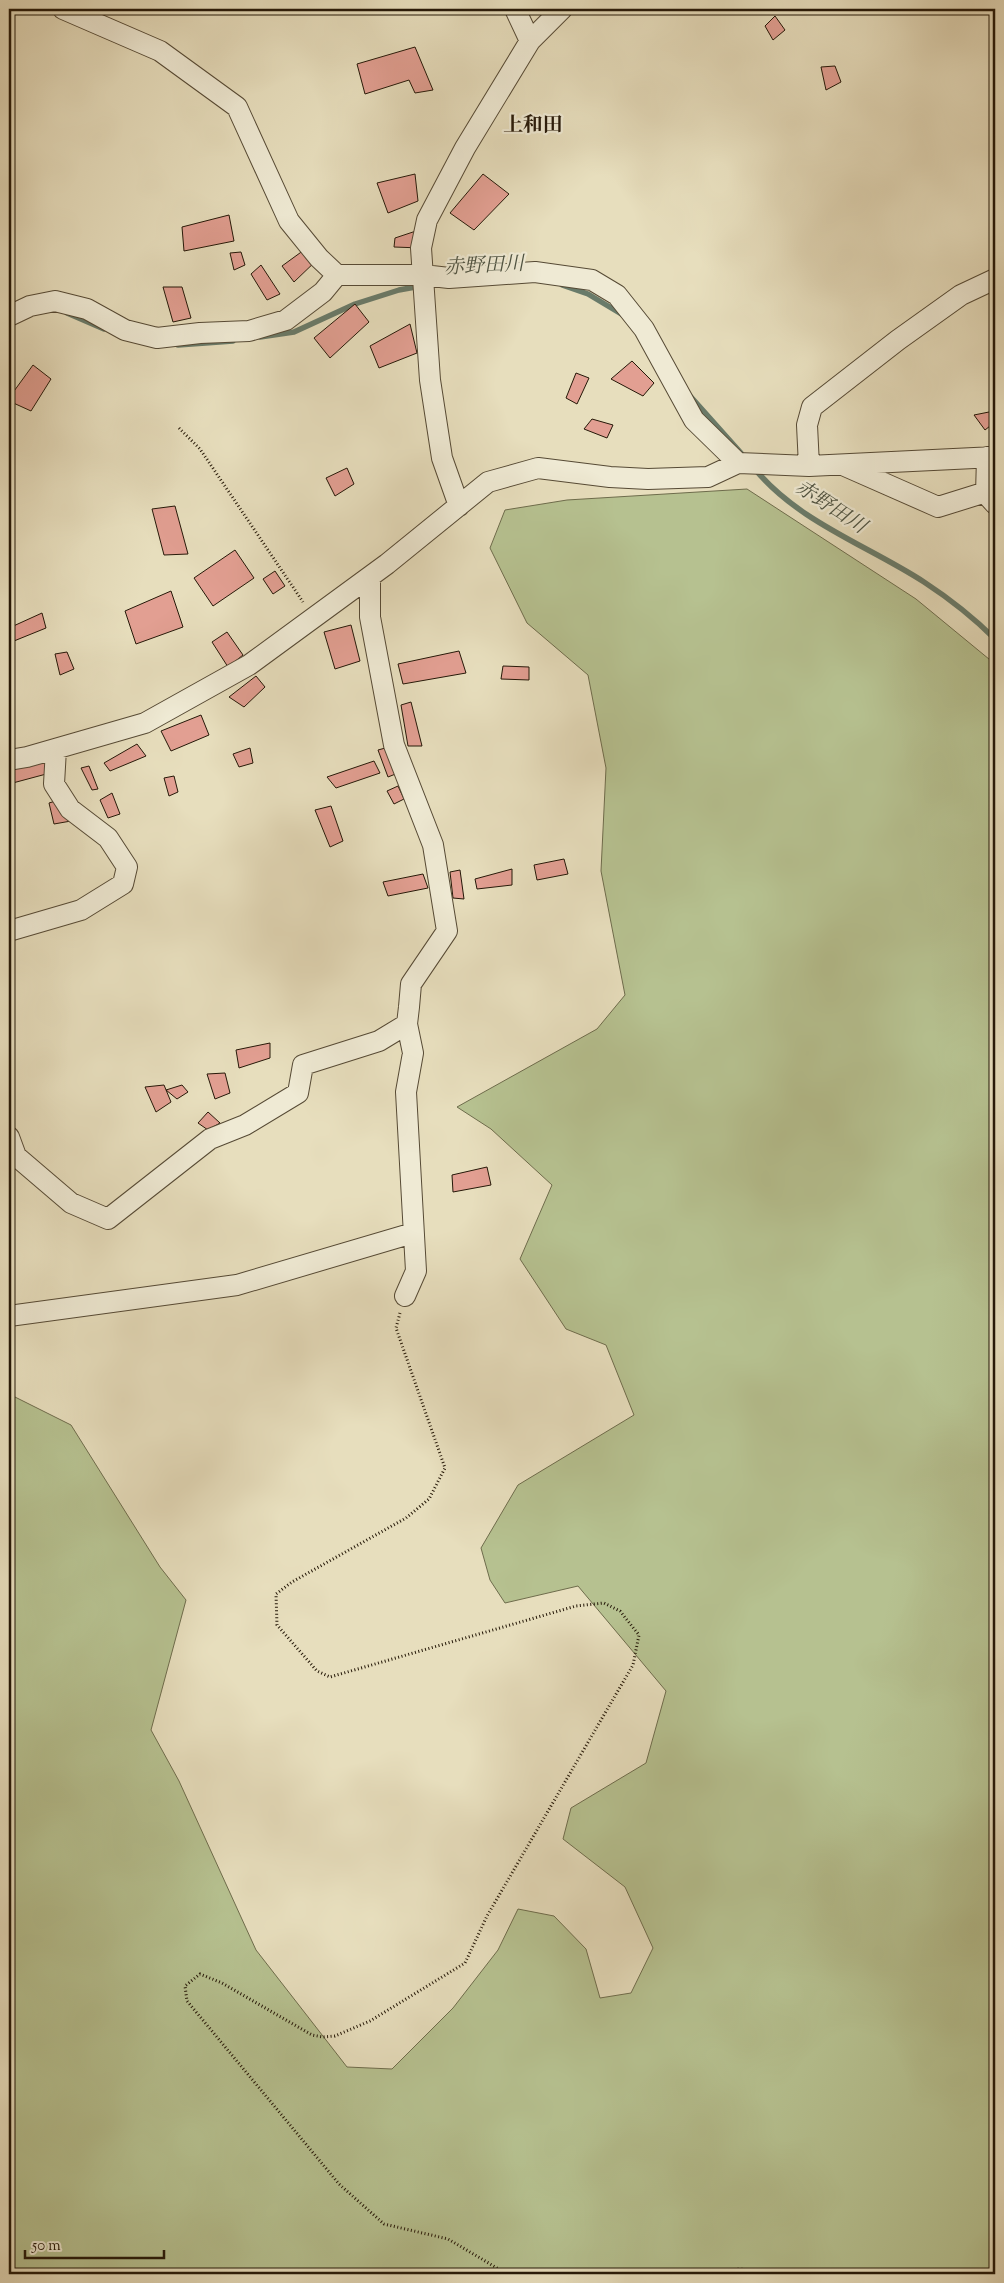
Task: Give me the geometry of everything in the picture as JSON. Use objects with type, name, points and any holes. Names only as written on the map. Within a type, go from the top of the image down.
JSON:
[{"type":"street","points":[[63,9],[160,52],[237,107],[289,220],[319,258],[337,275],[423,275],[449,278],[536,272],[592,280],[618,295],[644,329],[694,420],[738,463]]},
{"type":"street","points":[[515,9],[530,41]]},
{"type":"street","points":[[459,506],[442,458],[430,380],[422,248],[427,220],[465,148],[530,41],[562,9]]},
{"type":"street","points":[[9,316],[30,306],[55,301],[87,309],[125,330],[157,338],[249,330],[286,320],[323,292],[337,275]]},
{"type":"street","points":[[808,466],[807,425],[812,407],[898,340],[961,295],[995,280]]},
{"type":"street","points":[[9,760],[56,749],[145,723],[249,665],[370,578],[488,482],[538,468],[610,477],[708,477],[738,463],[808,466],[841,464],[991,457],[990,498],[938,507],[841,464]]},
{"type":"street","points":[[370,578],[370,617],[394,745],[433,844],[447,931],[411,984],[408,1024],[413,1053],[406,1092],[416,1271],[405,1296]]},
{"type":"street","points":[[9,931],[81,910],[122,884],[127,867],[108,838],[70,809],[54,784],[56,749]]},
{"type":"street","points":[[9,1138],[16,1156],[71,1203],[108,1219],[210,1139],[245,1125],[298,1093],[303,1065],[379,1041],[408,1024]]},
{"type":"street","points":[[9,1316],[237,1285],[413,1233]]},
{"type":"path","points":[[179,428],[200,449],[314,619]]},
{"type":"path","points":[[405,1296],[396,1328],[445,1468],[430,1499],[406,1518],[292,1582],[276,1594],[277,1626],[317,1670],[330,1677],[576,1606],[604,1603],[620,1611],[640,1635],[633,1665],[487,1916],[465,1963],[370,2021],[335,2036],[323,2037],[312,2035],[222,1983],[200,1974],[185,1986],[187,2001],[339,2184],[376,2218],[384,2224],[448,2239],[507,2274]]},
{"type":"path","points":[[721,2274],[740,2270],[786,2274]]},
{"type":"green space","points":[[747,489],[916,599],[995,664],[995,2274],[9,2274],[9,1394],[71,1425],[160,1567],[186,1600],[151,1730],[179,1781],[256,1950],[347,2067],[392,2069],[453,2008],[498,1950],[518,1909],[554,1916],[586,1949],[600,1998],[631,1993],[653,1948],[625,1887],[563,1839],[571,1808],[646,1763],[666,1691],[578,1586],[505,1603],[490,1580],[481,1548],[518,1485],[634,1415],[606,1345],[566,1329],[520,1259],[552,1185],[491,1129],[457,1107],[597,1029],[625,995],[601,871],[606,768],[588,675],[527,623],[490,548],[505,510],[567,500]]},
{"type":"building","points":[[775,16],[785,30],[773,40],[765,26]]},
{"type":"building","points":[[415,47],[433,90],[415,93],[409,80],[365,94],[357,64]]},
{"type":"building","points":[[835,66],[841,82],[826,90],[821,67]]},
{"type":"building","points":[[415,174],[418,201],[388,213],[377,183]]},
{"type":"building","points":[[483,174],[509,194],[474,230],[450,213]]},
{"type":"building","points":[[229,215],[234,241],[184,251],[182,227]]},
{"type":"building","points":[[416,231],[421,248],[394,247],[395,238]]},
{"type":"building","points":[[304,250],[319,258],[294,282],[282,266]]},
{"type":"building","points":[[241,252],[245,265],[234,270],[230,253]]},
{"type":"building","points":[[261,265],[280,294],[267,300],[251,274]]},
{"type":"building","points":[[163,287],[182,287],[191,318],[173,322]]},
{"type":"building","points":[[355,304],[369,322],[330,358],[314,338]]},
{"type":"building","points":[[410,324],[417,353],[379,368],[370,346]]},
{"type":"building","points":[[632,361],[654,383],[643,396],[611,379]]},
{"type":"building","points":[[33,365],[51,379],[31,411],[9,401],[9,398]]},
{"type":"building","points":[[576,373],[589,378],[577,404],[566,398]]},
{"type":"building","points":[[994,411],[995,422],[985,430],[974,415]]},
{"type":"building","points":[[592,419],[613,425],[607,438],[584,429]]},
{"type":"building","points":[[347,468],[354,484],[335,496],[326,478]]},
{"type":"building","points":[[175,506],[188,554],[164,555],[152,509]]},
{"type":"building","points":[[235,550],[254,578],[213,606],[194,578]]},
{"type":"building","points":[[275,571],[285,586],[273,594],[263,579]]},
{"type":"building","points":[[171,591],[183,627],[136,644],[125,611]]},
{"type":"building","points":[[42,613],[46,628],[9,643],[9,628]]},
{"type":"building","points":[[351,625],[360,661],[335,669],[324,632]]},
{"type":"building","points":[[227,632],[243,655],[228,667],[212,642]]},
{"type":"building","points":[[459,651],[466,673],[403,684],[398,664]]},
{"type":"building","points":[[67,652],[74,669],[60,675],[55,654]]},
{"type":"building","points":[[503,666],[529,667],[529,680],[501,679]]},
{"type":"building","points":[[256,676],[265,687],[244,707],[229,697]]},
{"type":"building","points":[[411,702],[422,746],[408,746],[401,705]]},
{"type":"building","points":[[201,715],[209,735],[171,751],[161,731]]},
{"type":"building","points":[[137,744],[146,756],[110,771],[104,763]]},
{"type":"building","points":[[389,747],[398,773],[388,777],[378,750]]},
{"type":"building","points":[[250,748],[253,763],[239,767],[233,754]]},
{"type":"building","points":[[45,757],[50,773],[9,784],[9,764]]},
{"type":"building","points":[[374,761],[380,773],[336,788],[327,777]]},
{"type":"building","points":[[89,766],[98,789],[92,790],[81,768]]},
{"type":"building","points":[[174,776],[178,792],[169,796],[164,778]]},
{"type":"building","points":[[398,786],[404,799],[394,804],[387,791]]},
{"type":"building","points":[[112,793],[120,814],[108,818],[100,800]]},
{"type":"building","points":[[59,800],[71,821],[54,824],[49,803]]},
{"type":"building","points":[[331,806],[343,841],[330,847],[315,810]]},
{"type":"building","points":[[564,859],[568,874],[537,880],[534,865]]},
{"type":"building","points":[[512,869],[512,885],[477,889],[475,879]]},
{"type":"building","points":[[460,870],[464,899],[453,898],[450,872]]},
{"type":"building","points":[[423,874],[428,888],[388,896],[383,882]]},
{"type":"building","points":[[9,939],[13,953],[9,954]]},
{"type":"building","points":[[270,1043],[270,1058],[239,1068],[236,1050]]},
{"type":"building","points":[[225,1073],[230,1093],[215,1099],[207,1074]]},
{"type":"building","points":[[164,1085],[171,1102],[156,1112],[145,1087]]},
{"type":"building","points":[[182,1085],[188,1092],[177,1099],[166,1090]]},
{"type":"building","points":[[208,1112],[220,1123],[208,1130],[198,1123]]},
{"type":"building","points":[[487,1167],[491,1185],[453,1192],[452,1175]]},
{"type":"waterway","name":"赤野田川","points":[[562,285],[588,294],[623,315]]},
{"type":"waterway","name":"赤野田川","points":[[260,337],[294,332],[355,304],[399,290],[421,286]]},
{"type":"waterway","name":"赤野田川","points":[[67,313],[104,329]]},
{"type":"waterway","name":"赤野田川","points":[[178,345],[233,341]]},
{"type":"waterway","name":"赤野田川","points":[[691,397],[741,453]]},
{"type":"waterway","name":"赤野田川","points":[[754,468],[772,487],[812,518],[924,582],[961,609],[995,639]]},
{"type":"district","name":"上和田","points":[[533,126]]}]
